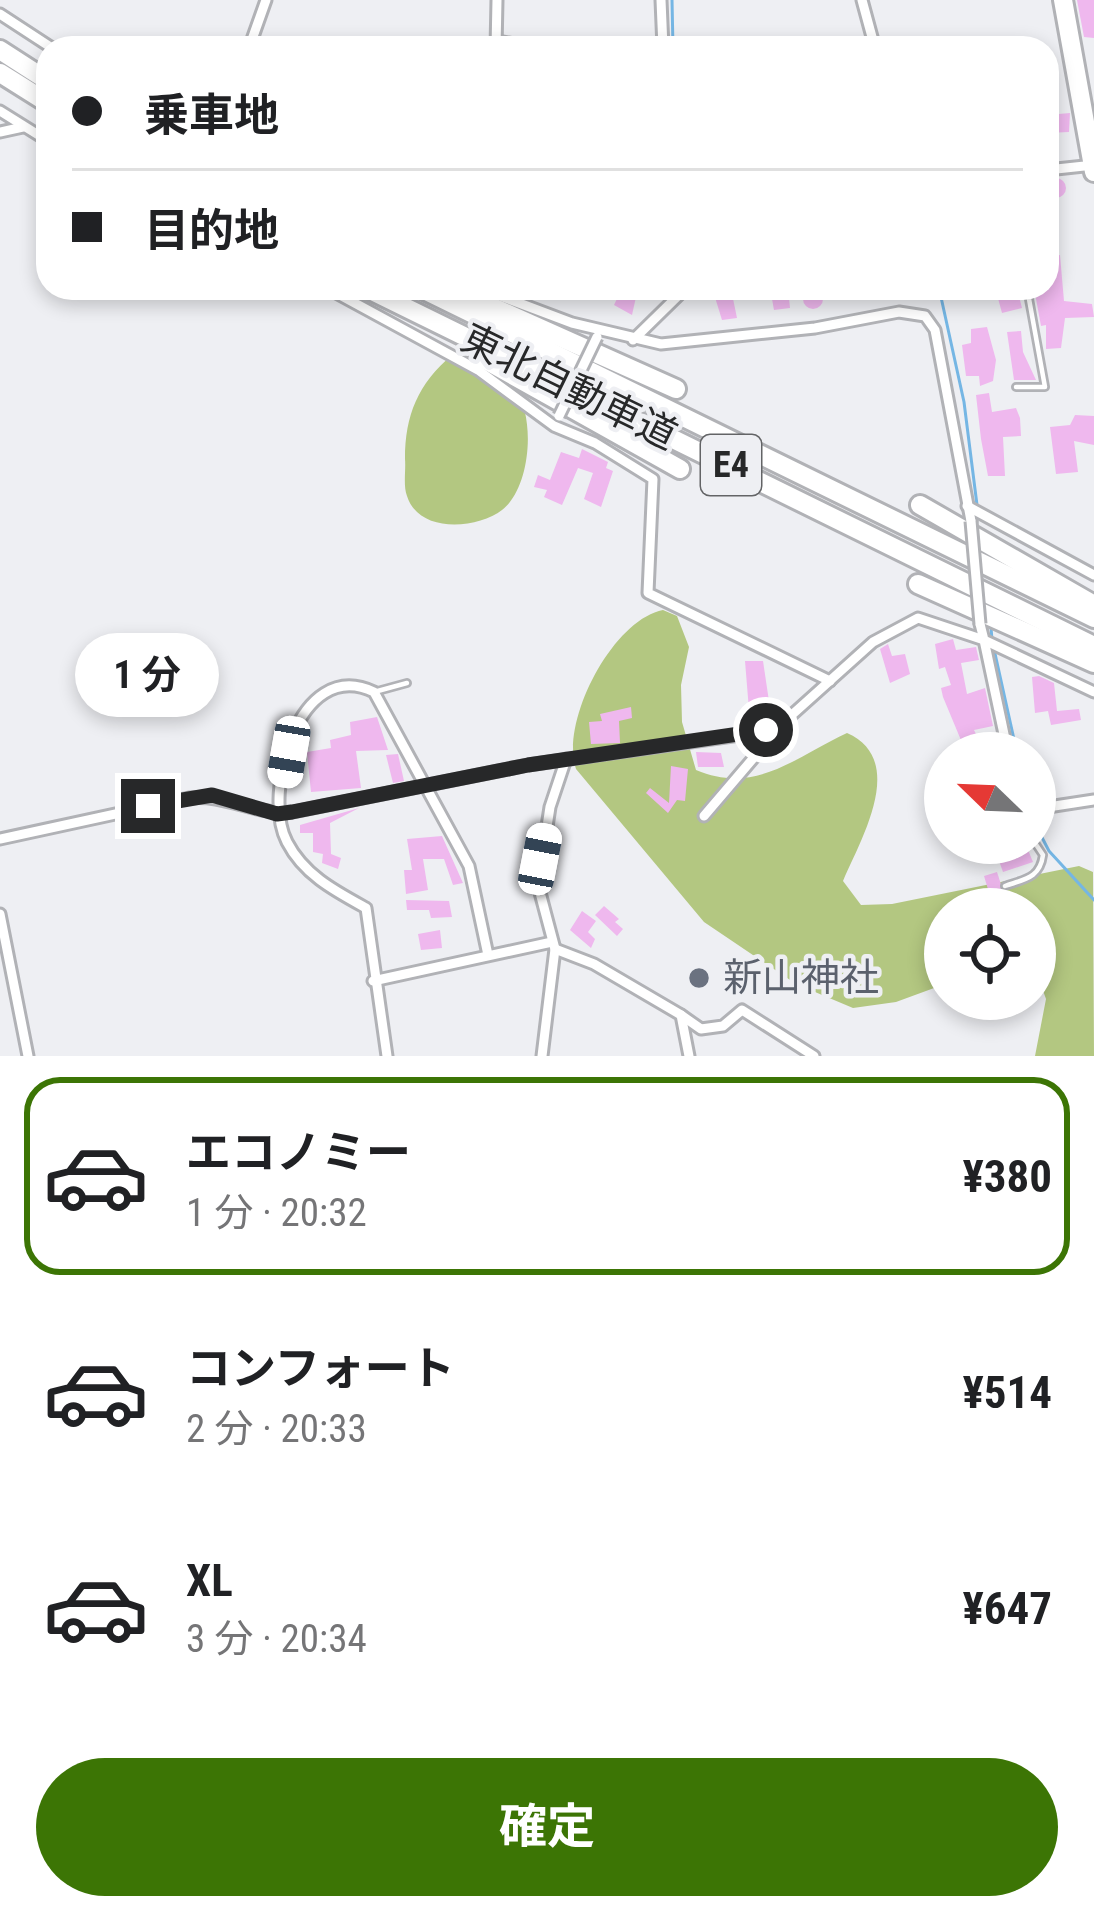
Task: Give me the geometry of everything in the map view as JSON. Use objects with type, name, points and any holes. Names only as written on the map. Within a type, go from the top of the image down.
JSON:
[{"type":"highway","points":[[1064,0],[1094,167]]},
{"type":"highway","points":[[0,50],[36,73]]},
{"type":"highway","points":[[0,73],[36,96]]},
{"type":"highway","points":[[387,300],[680,469]]},
{"type":"highway","name":"東北自動車道","points":[[390,300],[1094,646]]},
{"type":"highway","name":"東北自動車道","points":[[445,300],[1094,618]]},
{"type":"highway","points":[[477,300],[676,388]]},
{"type":"highway","points":[[920,505],[1094,605]]},
{"type":"highway","points":[[918,584],[1094,663]]},
{"type":"street","points":[[253,36],[266,0]]},
{"type":"street","points":[[497,0],[497,36]]},
{"type":"street","points":[[662,0],[663,36]]},
{"type":"street","points":[[862,0],[872,36]]},
{"type":"street","points":[[0,14],[36,38]]},
{"type":"street","points":[[0,111],[36,134]]},
{"type":"street","points":[[0,132],[23,127]]},
{"type":"street","points":[[1059,169],[1094,167]]},
{"type":"street","points":[[349,300],[478,370],[653,479],[648,593],[830,681]]},
{"type":"street","points":[[511,300],[598,333],[633,340],[688,342],[899,312],[925,316],[935,330],[971,521],[980,624],[1004,732]]},
{"type":"street","points":[[633,340],[670,300]]},
{"type":"street","points":[[557,421],[598,333]]},
{"type":"street","points":[[968,506],[1094,574]]},
{"type":"street","points":[[0,839],[212,795],[277,814],[566,759],[766,730],[798,714],[873,642],[918,618],[986,641],[1094,692]]},
{"type":"street","points":[[387,1056],[366,908],[300,863],[277,814],[301,712],[324,692],[344,686],[374,692],[469,866],[488,955]]},
{"type":"street","points":[[704,816],[756,755],[766,730]]},
{"type":"street","points":[[542,1056],[553,945],[538,885],[550,807],[566,759]]},
{"type":"street","points":[[1056,806],[1094,800]]},
{"type":"street","points":[[0,914],[28,1056]]},
{"type":"street","points":[[374,981],[553,945],[594,964],[701,1029],[723,1027],[742,1010],[814,1056]]},
{"type":"street","points":[[681,1015],[689,1056]]},
{"type":"lane","points":[[1016,388],[1045,387],[1029,300]]},
{"type":"lane","points":[[374,692],[406,683]]},
{"type":"lane","points":[[1005,886],[1033,878],[1042,864]]},
{"type":"green space","points":[[452,355],[486,367],[509,382],[522,401],[528,434],[524,469],[512,500],[491,516],[464,524],[423,517],[406,492],[408,428],[416,401],[430,377]]},
{"type":"green space","points":[[663,610],[677,616],[689,647],[681,685],[682,722],[696,770],[717,777],[756,776],[847,733],[865,745],[875,762],[875,801],[843,881],[861,905],[924,897],[924,992],[896,1002],[853,1008],[796,984],[704,922],[576,769],[576,726],[594,676],[626,632]]},
{"type":"green space","points":[[1079,866],[1093,872],[1094,1056],[1035,1056],[1042,1020],[1056,1020],[1056,888],[971,888]]},
{"type":"building","points":[[1077,0],[1094,0],[1094,38],[1084,37]]},
{"type":"building","points":[[1070,113],[1069,132],[1059,132],[1059,114]]},
{"type":"building","points":[[1059,255],[1064,301],[1092,304],[1094,317],[1065,318],[1061,348],[1046,349],[1046,325],[1041,326],[1036,300],[1059,300]]},
{"type":"building","points":[[616,300],[635,300],[632,315],[614,305]]},
{"type":"building","points":[[716,300],[733,300],[737,318],[722,320]]},
{"type":"building","points":[[772,300],[789,300],[790,308],[774,310]]},
{"type":"building","points":[[803,300],[823,300],[813,309]]},
{"type":"building","points":[[998,300],[1020,300],[1022,308],[1002,313]]},
{"type":"building","points":[[987,327],[996,360],[993,381],[980,386],[979,376],[966,376],[962,345],[971,343],[971,329]]},
{"type":"building","points":[[1021,331],[1023,352],[1036,380],[1014,380],[1007,332]]},
{"type":"building","points":[[989,393],[992,412],[1016,408],[1020,418],[1021,436],[1003,437],[1005,476],[988,476],[976,395]]},
{"type":"building","points":[[1075,415],[1094,416],[1094,445],[1074,441],[1078,472],[1056,474],[1050,427],[1070,425]]},
{"type":"building","points":[[582,449],[608,462],[606,468],[613,471],[601,507],[584,499],[593,473],[578,468],[562,505],[544,497],[547,490],[534,487],[538,475],[550,480],[561,452],[579,458]]},
{"type":"building","points":[[953,639],[956,650],[976,647],[979,660],[961,663],[967,694],[985,688],[993,726],[958,732],[943,697],[941,688],[951,685],[945,667],[939,669],[935,644]]},
{"type":"building","points":[[888,644],[892,656],[905,654],[910,674],[890,683],[880,649]]},
{"type":"building","points":[[745,661],[763,661],[770,708],[749,710]]},
{"type":"building","points":[[1032,677],[1054,683],[1057,711],[1079,709],[1081,720],[1051,725],[1048,711],[1035,713]]},
{"type":"building","points":[[631,707],[632,718],[619,721],[620,743],[591,744],[589,722],[602,721],[600,714]]},
{"type":"building","points":[[377,717],[388,750],[356,751],[361,788],[311,792],[307,752],[331,748],[330,740],[351,735],[350,722]]},
{"type":"building","points":[[696,752],[721,753],[724,767],[698,767]]},
{"type":"building","points":[[398,754],[404,781],[393,783],[386,755]]},
{"type":"building","points":[[671,766],[688,769],[685,801],[677,800],[668,813],[646,793],[650,788],[669,803]]},
{"type":"building","points":[[359,808],[330,823],[331,854],[341,858],[338,869],[322,863],[323,854],[313,852],[313,833],[300,833],[300,825]]},
{"type":"building","points":[[442,836],[463,883],[453,885],[444,859],[423,859],[428,890],[406,894],[404,870],[412,870],[407,839]]},
{"type":"building","points":[[1000,864],[1027,864],[1003,872]]},
{"type":"building","points":[[997,872],[1002,888],[988,888],[984,876]]},
{"type":"building","points":[[406,900],[449,901],[452,917],[431,918],[429,910],[407,910]]},
{"type":"building","points":[[604,906],[619,919],[615,922],[623,929],[617,936],[595,915]]},
{"type":"building","points":[[582,911],[596,921],[588,932],[595,939],[591,948],[570,930]]},
{"type":"building","points":[[440,930],[442,948],[421,950],[418,934]]},
{"type":"waterway","points":[[672,0],[673,36]]},
{"type":"waterway","points":[[942,300],[964,402],[977,505]]},
{"type":"waterway","points":[[991,627],[992,640]]},
{"type":"waterway","points":[[994,649],[1012,732]]},
{"type":"waterway","points":[[1056,859],[1094,900]]},
{"type":"place","name":"新山神社","points":[[699,978]]},
{"type":"route","points":[[148,806],[212,795],[277,814],[528,765],[766,730]]}]
